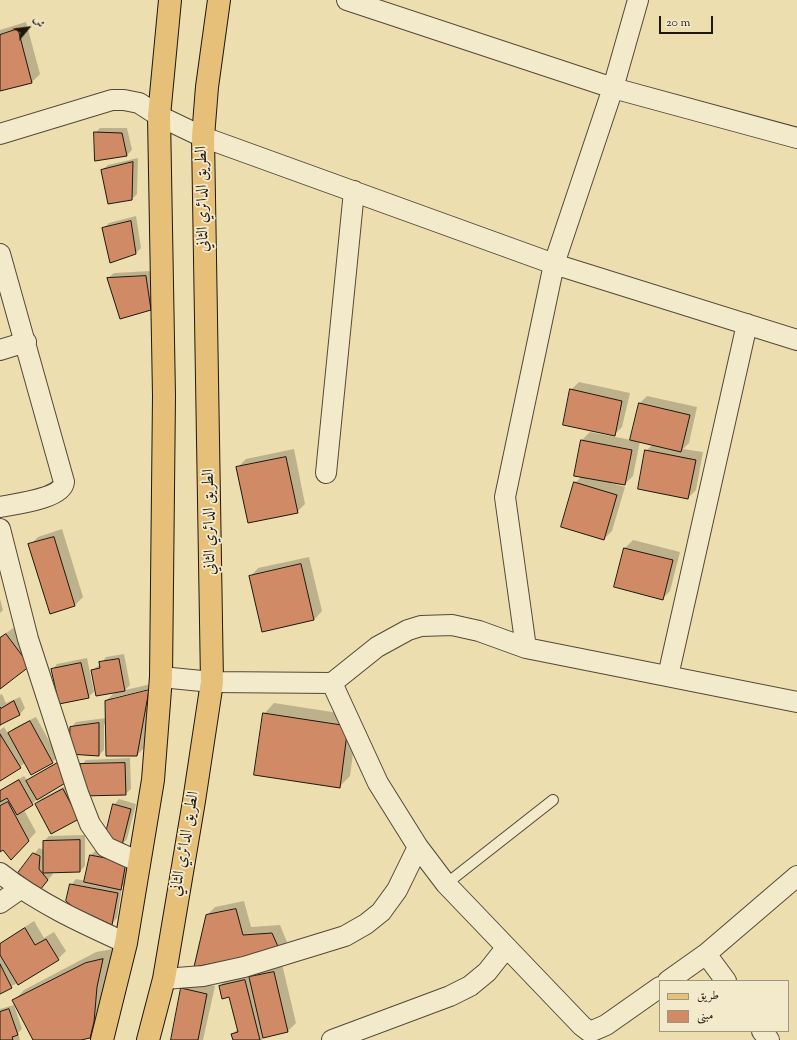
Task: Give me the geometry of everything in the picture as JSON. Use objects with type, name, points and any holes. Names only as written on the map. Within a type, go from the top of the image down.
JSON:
[{"type":"main road","points":[[102,1040],[126,943],[153,780],[161,677],[164,396],[160,116],[170,0]]},
{"type":"main road","name":"الطريق الدائري الثاني","points":[[148,1040],[164,979],[194,801],[212,682],[211,519],[203,137],[207,88],[219,0]]},
{"type":"street","points":[[347,0],[613,88],[797,138]]},
{"type":"street","points":[[526,648],[505,497],[554,264],[613,88],[638,0]]},
{"type":"street","points":[[0,134],[112,100],[124,100],[139,103],[160,116],[203,137],[354,192],[554,264],[797,340]]},
{"type":"street","points":[[326,473],[354,192]]},
{"type":"street","points":[[0,254],[26,342],[63,479],[63,485],[60,491],[48,497],[0,507]]},
{"type":"street","points":[[668,676],[747,324]]},
{"type":"street","points":[[0,350],[26,342]]},
{"type":"street","points":[[0,529],[28,639],[78,792],[90,824],[106,847],[139,862]]},
{"type":"street","points":[[161,677],[212,682],[332,683],[377,647],[408,630],[421,626],[452,625],[479,631],[526,648],[797,702]]},
{"type":"street","points":[[332,683],[378,783],[418,847],[446,884],[506,948],[589,1032],[606,1025],[659,988]]},
{"type":"street","points":[[164,979],[203,976],[244,967],[345,936],[366,924],[381,912],[397,890],[418,847]]},
{"type":"street","points":[[0,873],[20,889],[75,919],[126,943]]},
{"type":"street","points":[[669,980],[706,954],[797,876]]},
{"type":"street","points":[[0,903],[20,889]]},
{"type":"street","points":[[332,1040],[450,996],[470,986],[486,972],[506,948]]},
{"type":"street","points":[[706,954],[725,980]]},
{"type":"street","points":[[763,1032],[769,1040]]},
{"type":"lane","points":[[446,884],[554,800]]},
{"type":"building","points":[[18,29],[32,83],[0,91],[0,35]]},
{"type":"building","points":[[94,132],[122,133],[127,156],[95,161]]},
{"type":"building","points":[[133,162],[132,200],[108,204],[101,170]]},
{"type":"building","points":[[131,221],[136,254],[110,263],[102,228]]},
{"type":"building","points":[[146,276],[151,310],[120,319],[107,278]]},
{"type":"building","points":[[570,389],[622,401],[615,436],[563,425]]},
{"type":"building","points":[[639,403],[690,415],[681,452],[630,440]]},
{"type":"building","points":[[581,440],[632,450],[625,485],[574,476]]},
{"type":"building","points":[[645,450],[696,460],[688,499],[638,489]]},
{"type":"building","points":[[286,457],[298,513],[248,523],[236,467]]},
{"type":"building","points":[[574,482],[617,495],[604,540],[561,527]]},
{"type":"building","points":[[54,537],[75,606],[50,614],[28,544]]},
{"type":"building","points":[[624,548],[673,560],[663,600],[614,587]]},
{"type":"building","points":[[301,564],[314,620],[262,632],[249,576]]},
{"type":"building","points":[[6,634],[30,666],[0,689],[0,638]]},
{"type":"building","points":[[119,659],[125,691],[96,696],[91,670],[100,668],[99,662]]},
{"type":"building","points":[[81,663],[89,698],[59,704],[51,669]]},
{"type":"building","points":[[149,690],[137,756],[106,756],[105,701]]},
{"type":"building","points":[[14,701],[20,715],[0,725],[0,707],[1,708]]},
{"type":"building","points":[[263,713],[348,726],[340,788],[254,775]]},
{"type":"building","points":[[30,721],[53,763],[31,775],[8,733]]},
{"type":"building","points":[[99,723],[99,756],[69,754],[70,727]]},
{"type":"building","points":[[0,734],[21,768],[0,781]]},
{"type":"building","points":[[61,761],[72,779],[37,800],[26,781]]},
{"type":"building","points":[[125,763],[126,795],[81,796],[80,764]]},
{"type":"building","points":[[19,780],[33,805],[17,815],[7,798],[0,802],[0,791]]},
{"type":"building","points":[[63,789],[79,819],[51,834],[35,804]]},
{"type":"building","points":[[8,802],[29,841],[11,860],[3,850],[0,852],[0,806]]},
{"type":"building","points":[[113,804],[131,809],[122,845],[104,841]]},
{"type":"building","points":[[80,840],[80,872],[43,873],[43,841]]},
{"type":"building","points":[[33,853],[40,856],[39,869],[48,880],[40,890],[18,873]]},
{"type":"building","points":[[90,855],[126,862],[121,890],[84,882]]},
{"type":"building","points":[[70,884],[118,893],[112,925],[73,907],[66,901]]},
{"type":"building","points":[[236,909],[243,935],[272,933],[280,951],[194,967],[206,915]]},
{"type":"building","points":[[25,928],[35,945],[46,939],[59,960],[18,985],[0,955],[0,944]]},
{"type":"building","points":[[103,959],[97,987],[94,1022],[90,1038],[81,1040],[33,1040],[12,1000],[85,963]]},
{"type":"building","points":[[0,964],[12,988],[0,994]]},
{"type":"building","points":[[274,972],[288,1032],[263,1038],[249,977]]},
{"type":"building","points":[[245,980],[260,1040],[233,1040],[231,1034],[238,1032],[229,997],[222,999],[219,986]]},
{"type":"building","points":[[181,988],[207,994],[198,1040],[171,1040]]},
{"type":"building","points":[[9,1009],[18,1035],[12,1037],[13,1040],[0,1040],[0,1012]]}]
